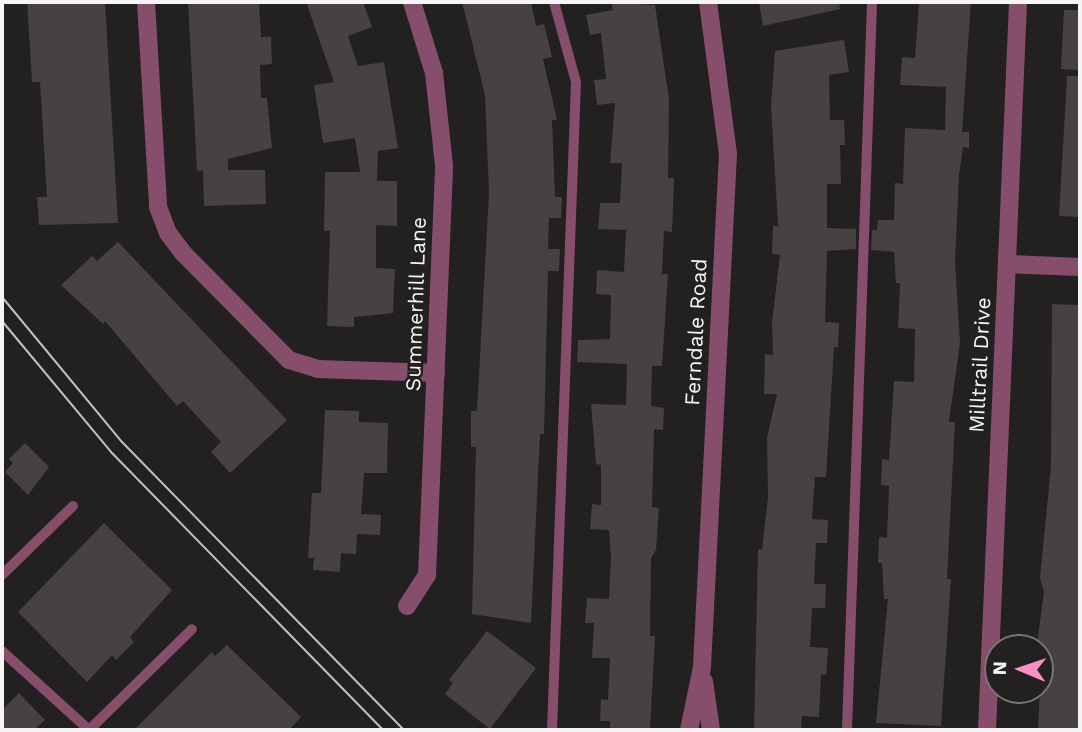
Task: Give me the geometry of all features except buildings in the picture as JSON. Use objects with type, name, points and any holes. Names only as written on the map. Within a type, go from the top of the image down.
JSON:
[{"type":"street","points":[[146,2],[158,207],[168,233],[184,254],[289,359],[343,371],[436,373]]},
{"type":"street","name":"Summerhill Lane","points":[[407,606],[427,575],[436,373],[442,118],[412,2]]},
{"type":"street","name":"Ferndale Road","points":[[690,730],[702,667],[728,154],[708,2]]},
{"type":"street","name":"Milltrail Drive","points":[[987,730],[1018,2]]},
{"type":"street","points":[[1007,264],[1080,267]]},
{"type":"street","name":"Ferndale Road","points":[[702,667],[710,730]]},
{"type":"lane","points":[[552,730],[576,94],[554,2]]},
{"type":"lane","points":[[847,730],[872,2]]},
{"type":"lane","points":[[2,575],[73,506]]},
{"type":"lane","points":[[2,651],[89,730],[192,629]]},
{"type":"tram line","points":[[2,297],[122,442],[404,730]]},
{"type":"tram line","points":[[2,321],[111,452],[383,730]]}]
